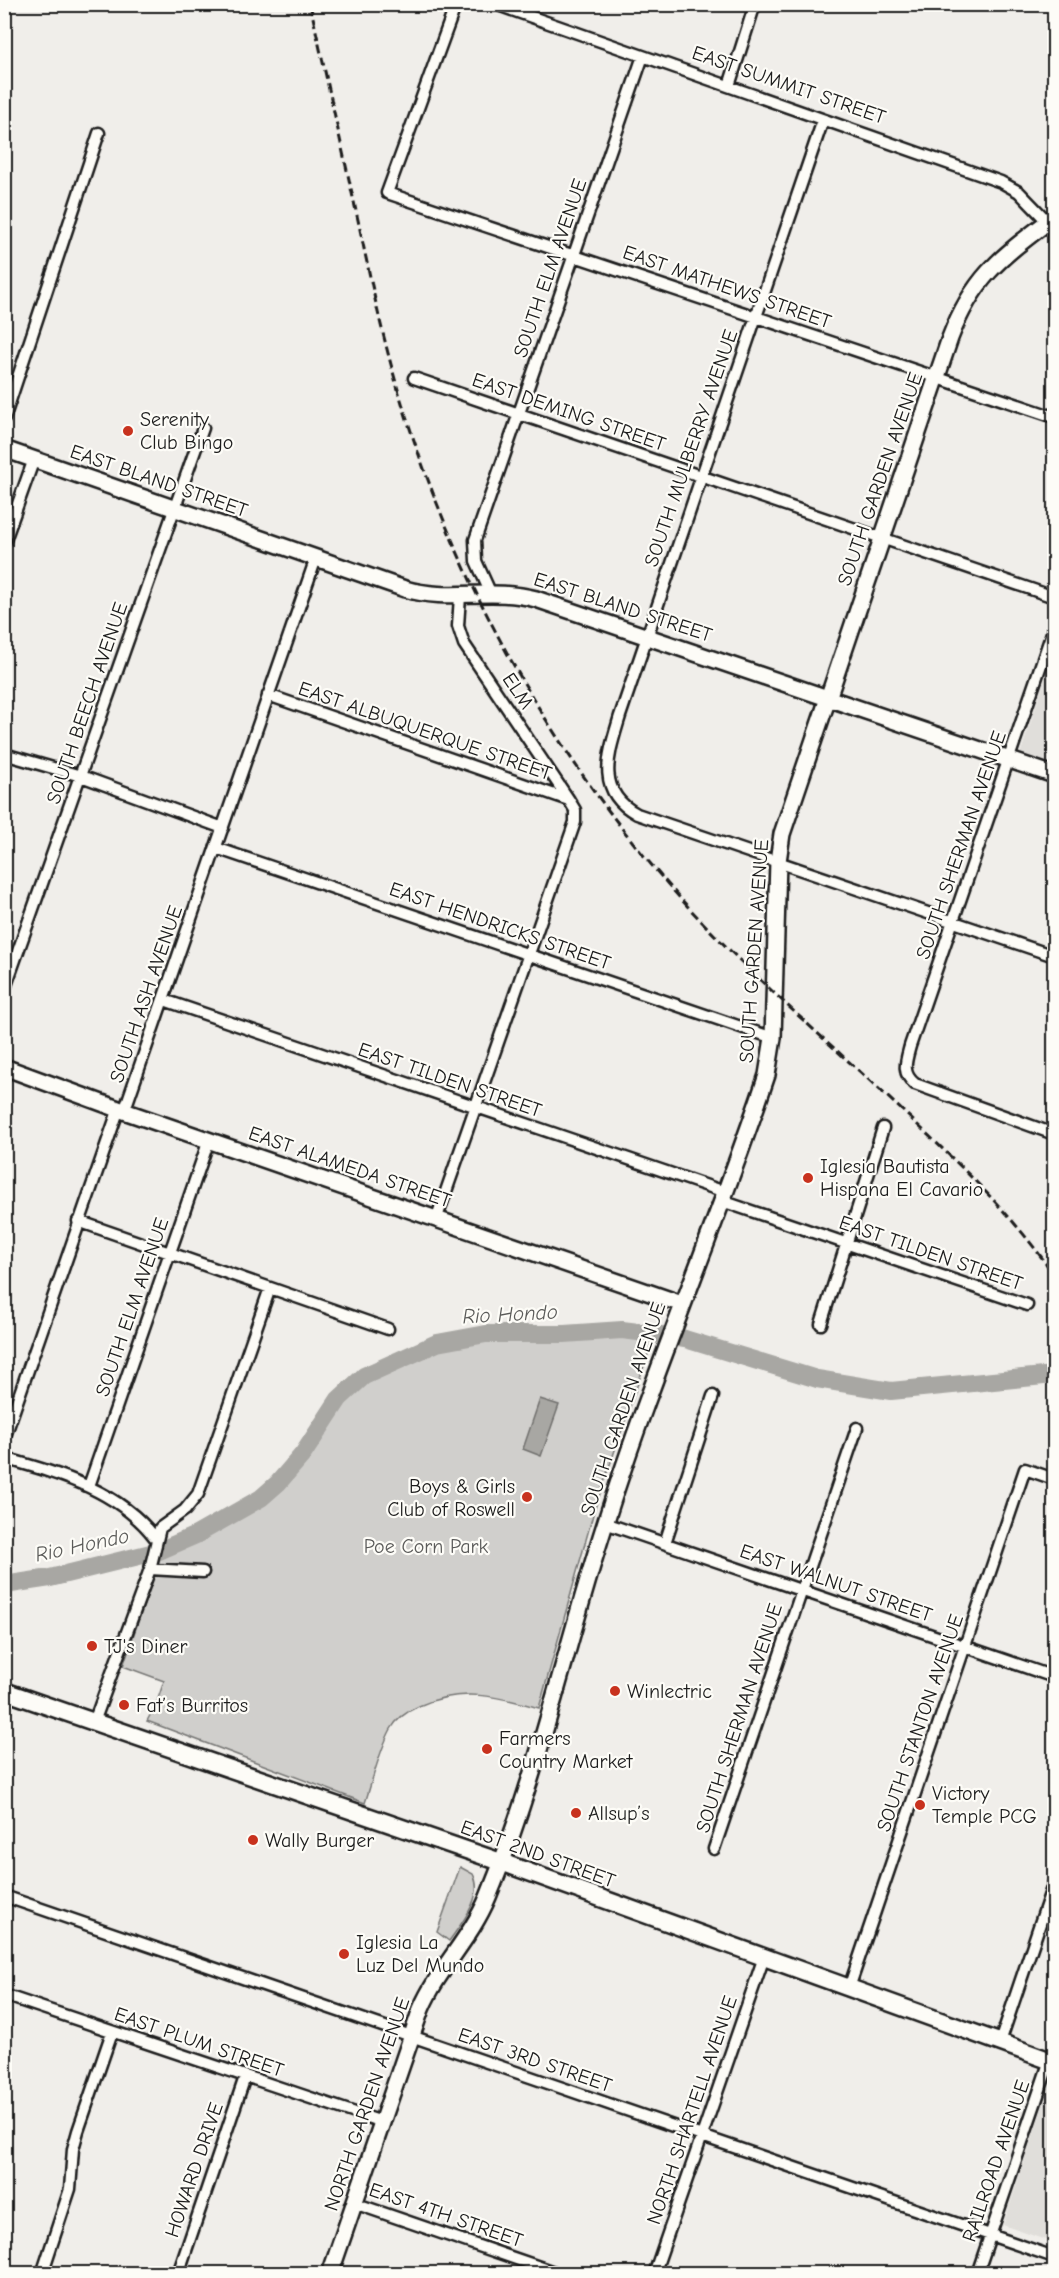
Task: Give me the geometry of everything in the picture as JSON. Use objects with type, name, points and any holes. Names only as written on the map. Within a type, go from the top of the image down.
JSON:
[{"type":"main road","name":"EAST 2ND STREET","points":[[4,1691],[501,1862],[1052,2061]]},
{"type":"street","name":"EAST MATHEWS STREET","points":[[456,4],[387,193],[1054,417]]},
{"type":"street","name":"EAST SUMMIT STREET","points":[[495,4],[521,9],[643,56],[1011,187],[1027,198],[1052,222]]},
{"type":"street","points":[[729,86],[755,4]]},
{"type":"street","name":"SOUTH ELM AVENUE","points":[[490,594],[476,561],[474,546],[643,56]]},
{"type":"street","name":"SOUTH MULBERRY AVENUE","points":[[778,861],[637,814],[624,805],[613,789],[607,774],[608,756],[646,636],[823,120]]},
{"type":"street","points":[[4,419],[99,133]]},
{"type":"street","name":"SOUTH GARDEN AVENUE","points":[[560,1687],[605,1523],[682,1304],[767,1075],[773,1038],[778,861],[784,824],[957,320],[978,284],[1005,253],[1052,222]]},
{"type":"street","name":"EAST DEMING STREET","points":[[414,378],[1054,597]]},
{"type":"street","name":"SOUTH BEECH AVENUE","points":[[4,991],[204,428]]},
{"type":"street","name":"EAST BLAND STREET","points":[[4,449],[418,593],[528,597],[1054,775]]},
{"type":"street","points":[[4,543],[34,459]]},
{"type":"street","name":"SOUTH ASH AVENUE","points":[[4,1439],[78,1221],[117,1114],[126,1106],[164,1000],[316,558]]},
{"type":"street","name":"ELM","points":[[460,596],[458,626],[464,644],[569,800]]},
{"type":"street","name":"SOUTH SHERMAN AVENUE","points":[[1054,627],[955,922],[910,1046],[905,1068],[907,1076],[915,1084],[1054,1134]]},
{"type":"street","name":"EAST ALBUQUERQUE STREET","points":[[268,695],[569,800]]},
{"type":"street","points":[[4,754],[81,776],[223,828]]},
{"type":"street","points":[[436,1220],[574,822],[575,810],[569,800]]},
{"type":"street","name":"EAST HENDRICKS STREET","points":[[216,848],[773,1038]]},
{"type":"street","points":[[778,861],[1054,956]]},
{"type":"street","name":"EAST TILDEN STREET","points":[[164,1000],[476,1107],[845,1243],[1027,1305]]},
{"type":"street","name":"EAST ALAMEDA STREET","points":[[4,1067],[121,1110],[682,1304]]},
{"type":"street","points":[[820,1324],[883,1128]]},
{"type":"street","name":"SOUTH ELM AVENUE","points":[[89,1486],[209,1140]]},
{"type":"street","points":[[78,1221],[388,1329]]},
{"type":"street","points":[[94,1722],[151,1565],[160,1528],[196,1499],[270,1288]]},
{"type":"street","points":[[665,1543],[713,1396]]},
{"type":"street","name":"SOUTH SHERMAN AVENUE","points":[[714,1849],[857,1428]]},
{"type":"street","points":[[4,1458],[89,1486],[117,1502],[156,1541]]},
{"type":"street","name":"SOUTH STANTON AVENUE","points":[[849,1988],[1025,1468],[1054,1479]]},
{"type":"street","name":"EAST WALNUT STREET","points":[[605,1523],[1054,1677]]},
{"type":"street","points":[[151,1565],[203,1572]]},
{"type":"street","name":"NORTH GARDEN AVENUE","points":[[330,2274],[411,2035],[434,1983],[476,1922],[501,1862],[560,1687]]},
{"type":"street","points":[[1000,2042],[1054,1882]]},
{"type":"street","name":"EAST 3RD STREET","points":[[4,1896],[1054,2257]]},
{"type":"street","name":"NORTH SHARTELL AVENUE","points":[[654,2274],[764,1957]]},
{"type":"street","name":"EAST PLUM STREET","points":[[4,1995],[382,2122]]},
{"type":"street","points":[[42,2274],[70,2189],[75,2144],[112,2032]]},
{"type":"street","name":"RAILROAD AVENUE","points":[[977,2274],[1052,2061]]},
{"type":"street","name":"HOWARD DRIVE","points":[[178,2274],[244,2077]]},
{"type":"street","name":"EAST 4TH STREET","points":[[354,2203],[560,2274]]},
{"type":"shaded area","points":[[1054,652],[1054,769],[1019,757]]},
{"type":"shaded area","points":[[540,1399],[559,1405],[541,1456],[523,1449]]},
{"type":"shaded area","points":[[1051,2081],[1054,2082],[1054,2243],[1003,2225]]},
{"type":"green space","name":"Poe Corn Park","points":[[622,1330],[655,1334],[594,1511],[539,1708],[494,1697],[464,1695],[434,1700],[411,1710],[396,1721],[391,1729],[365,1803],[147,1721],[164,1681],[123,1666],[163,1549],[196,1535],[261,1498],[292,1469],[350,1386],[384,1365],[437,1343],[464,1337]]},
{"type":"green space","points":[[460,1867],[473,1874],[476,1891],[470,1909],[449,1941],[437,1932]]},
{"type":"waterway","name":"Rio Hondo","points":[[4,1585],[50,1578],[159,1551],[196,1535],[261,1498],[278,1483],[303,1454],[339,1399],[364,1376],[437,1343],[486,1334],[564,1334],[622,1330],[685,1339],[817,1379],[891,1391],[1054,1375]]},
{"type":"railway","points":[[310,4],[380,320],[407,419],[458,553],[488,617],[522,679],[559,740],[600,799],[643,855],[690,909],[775,994],[975,1180],[1024,1235],[1054,1275]]},
{"type":"place","name":"Serenity Club Bingo","points":[[128,431]]},
{"type":"place","name":"Iglesia Bautista Hispana El Cavario","points":[[808,1178]]},
{"type":"place","name":"Boys & Girls Club of Roswell","points":[[527,1497]]},
{"type":"place","name":"TJ's Diner","points":[[92,1646]]},
{"type":"place","name":"Winlectric","points":[[615,1691]]},
{"type":"place","name":"Fat’s Burritos","points":[[124,1705]]},
{"type":"place","name":"Farmers Country Market","points":[[487,1749]]},
{"type":"place","name":"Victory Temple PCG","points":[[920,1805]]},
{"type":"place","name":"Allsup’s","points":[[576,1813]]},
{"type":"place","name":"Wally Burger","points":[[253,1840]]},
{"type":"place","name":"Iglesia La Luz Del Mundo","points":[[344,1954]]}]
